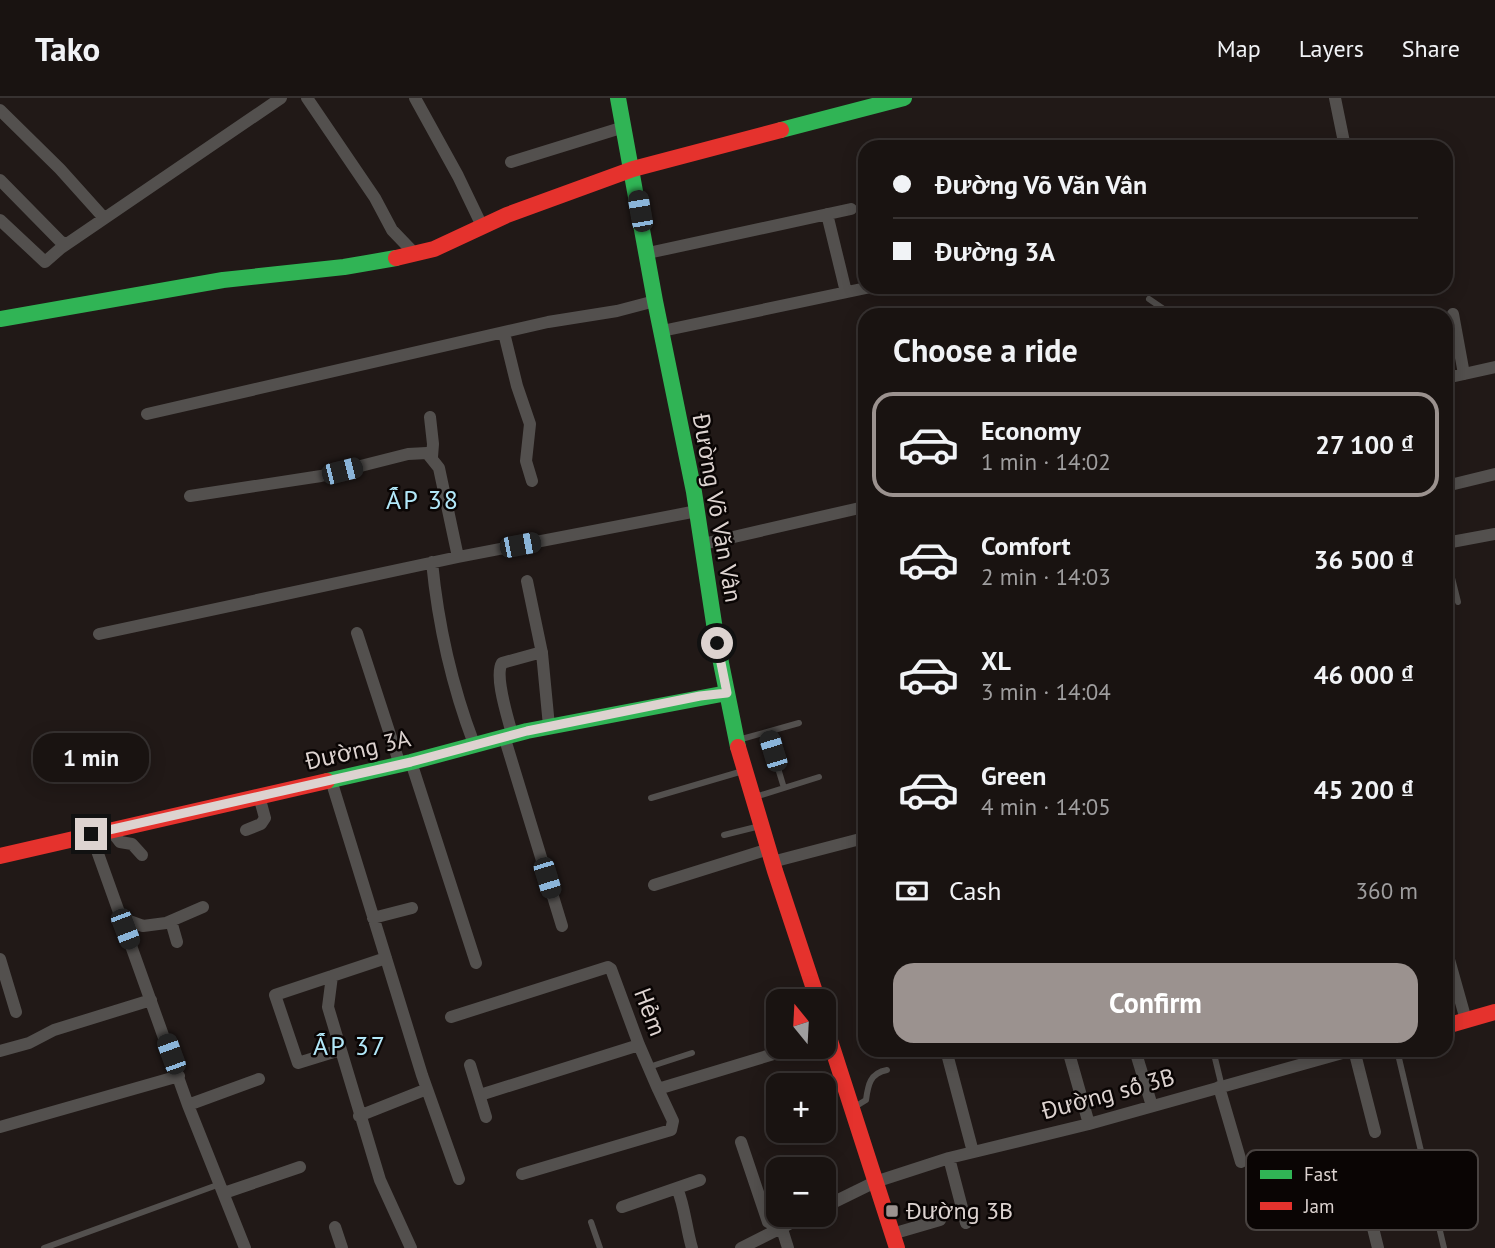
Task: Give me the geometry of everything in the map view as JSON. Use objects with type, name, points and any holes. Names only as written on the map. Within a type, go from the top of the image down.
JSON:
[{"type":"street","points":[[0,220],[45,262],[66,244],[281,98]]},
{"type":"street","points":[[307,98],[374,198],[392,230],[415,254]]},
{"type":"street","points":[[415,98],[482,226]]},
{"type":"street","name":"Đường Võ Văn Vân","points":[[618,98],[697,511],[717,643],[737,740],[814,989]]},
{"type":"street","points":[[1335,98],[1344,140]]},
{"type":"street","points":[[0,319],[223,280],[344,267],[415,254],[434,249],[507,215],[632,169],[895,99]]},
{"type":"street","points":[[0,110],[60,169],[104,218]]},
{"type":"street","points":[[511,162],[624,127]]},
{"type":"street","points":[[0,180],[66,244]]},
{"type":"street","points":[[648,253],[851,209]]},
{"type":"street","points":[[827,214],[846,292]]},
{"type":"street","points":[[662,331],[858,290]]},
{"type":"street","points":[[147,414],[548,322],[617,311],[655,301]]},
{"type":"street","points":[[1453,314],[1464,374]]},
{"type":"street","points":[[504,332],[516,386],[530,424],[526,461],[532,481]]},
{"type":"street","points":[[1453,376],[1495,367]]},
{"type":"street","points":[[430,417],[432,457]]},
{"type":"street","points":[[190,496],[320,476],[408,454],[427,453],[439,468],[458,557]]},
{"type":"street","points":[[1453,484],[1495,474],[1495,480]]},
{"type":"street","points":[[703,544],[858,508]]},
{"type":"street","points":[[99,634],[432,562],[697,511]]},
{"type":"street","points":[[1453,542],[1495,534]]},
{"type":"street","points":[[432,562],[437,611],[455,684],[474,744]]},
{"type":"street","points":[[527,581],[542,652],[549,726]]},
{"type":"street","points":[[357,633],[475,962]]},
{"type":"street","points":[[542,652],[502,663],[499,667],[508,735],[562,926]]},
{"type":"street","name":"Đường 3A","points":[[0,856],[405,764],[508,735],[700,696],[727,693]]},
{"type":"street","points":[[331,780],[427,1089],[459,1179]]},
{"type":"street","points":[[246,830],[261,824],[265,818],[259,796]]},
{"type":"street","points":[[110,829],[120,842],[132,844],[142,855]]},
{"type":"street","points":[[91,834],[188,1105],[245,1248]]},
{"type":"street","points":[[654,885],[771,856],[858,839]]},
{"type":"street","points":[[121,918],[144,926],[171,921],[202,908]]},
{"type":"street","points":[[373,918],[412,908]]},
{"type":"street","points":[[171,921],[177,942]]},
{"type":"street","points":[[340,1050],[298,1063],[275,995],[386,958]]},
{"type":"street","points":[[0,959],[16,1012]]},
{"type":"street","name":"Hẻm","points":[[451,1017],[607,967],[611,969],[639,1045],[673,1121],[671,1130],[522,1174]]},
{"type":"street","points":[[1453,974],[1466,1020]]},
{"type":"street","points":[[332,976],[328,1007],[359,1116],[380,1180],[411,1248]]},
{"type":"street","points":[[0,1051],[29,1043],[54,1030],[151,1000]]},
{"type":"street","points":[[1453,1024],[1495,1012]]},
{"type":"street","points":[[480,1095],[639,1045]]},
{"type":"street","points":[[659,1089],[766,1056]]},
{"type":"street","points":[[948,1057],[973,1152]]},
{"type":"street","points":[[1070,1057],[1089,1124]]},
{"type":"street","points":[[1137,1057],[1152,1106]]},
{"type":"street","name":"Đường số 3B","points":[[836,1201],[875,1182],[949,1158],[1089,1124],[1329,1057]]},
{"type":"street","points":[[1356,1057],[1375,1132]]},
{"type":"street","points":[[835,1059],[894,1241],[940,1220]]},
{"type":"street","points":[[470,1065],[486,1117]]},
{"type":"street","points":[[0,1127],[179,1076]]},
{"type":"street","points":[[188,1105],[259,1079]]},
{"type":"street","points":[[1221,1087],[1241,1162]]},
{"type":"street","points":[[359,1116],[427,1089]]},
{"type":"street","points":[[741,1142],[768,1222],[782,1229],[788,1248]]},
{"type":"street","points":[[949,1158],[967,1223]]},
{"type":"street","points":[[222,1188],[300,1167]]},
{"type":"street","points":[[622,1207],[700,1180]]},
{"type":"street","points":[[677,1188],[684,1204],[685,1225],[692,1248]]},
{"type":"street","points":[[335,1227],[342,1248]]},
{"type":"street","points":[[741,1248],[786,1227]]},
{"type":"street","points":[[1374,1230],[1378,1248]]},
{"type":"lane","points":[[1149,299],[1162,308]]},
{"type":"lane","points":[[1453,582],[1458,602]]},
{"type":"lane","points":[[737,740],[799,723]]},
{"type":"lane","points":[[767,732],[784,788]]},
{"type":"lane","points":[[651,798],[745,771]]},
{"type":"lane","points":[[753,798],[819,777]]},
{"type":"lane","points":[[724,835],[762,826]]},
{"type":"lane","points":[[649,1067],[692,1053]]},
{"type":"lane","points":[[1215,1057],[1221,1087]]},
{"type":"lane","points":[[1399,1057],[1420,1150]]},
{"type":"lane","points":[[851,1109],[866,1100],[869,1081],[878,1071],[887,1070]]},
{"type":"lane","points":[[44,1248],[222,1188]]},
{"type":"lane","points":[[591,1222],[600,1248]]},
{"type":"lane","points":[[1440,1230],[1444,1248]]},
{"type":"traffic: fast","points":[[618,98],[655,301],[694,492],[717,643],[738,747]]},
{"type":"traffic: fast","points":[[781,130],[904,98]]},
{"type":"traffic: fast","points":[[0,319],[223,280],[344,267],[396,258]]},
{"type":"traffic: fast","points":[[327,781],[527,731],[727,693]]},
{"type":"traffic: jam","points":[[396,258],[434,249],[507,215],[633,169],[781,130]]},
{"type":"traffic: jam","points":[[738,747],[814,989]]},
{"type":"traffic: jam","points":[[0,856],[327,781]]},
{"type":"traffic: jam","points":[[1453,1024],[1495,1012]]},
{"type":"traffic: jam","points":[[836,1059],[897,1248]]},
{"type":"place","name":"Đường 3B","points":[[892,1211]]},
{"type":"district","name":"ẤP 38","points":[[423,500]]},
{"type":"district","name":"ẤP 37","points":[[350,1046]]},
{"type":"route","points":[[91,834],[411,762],[527,731],[727,693],[717,643]]}]
